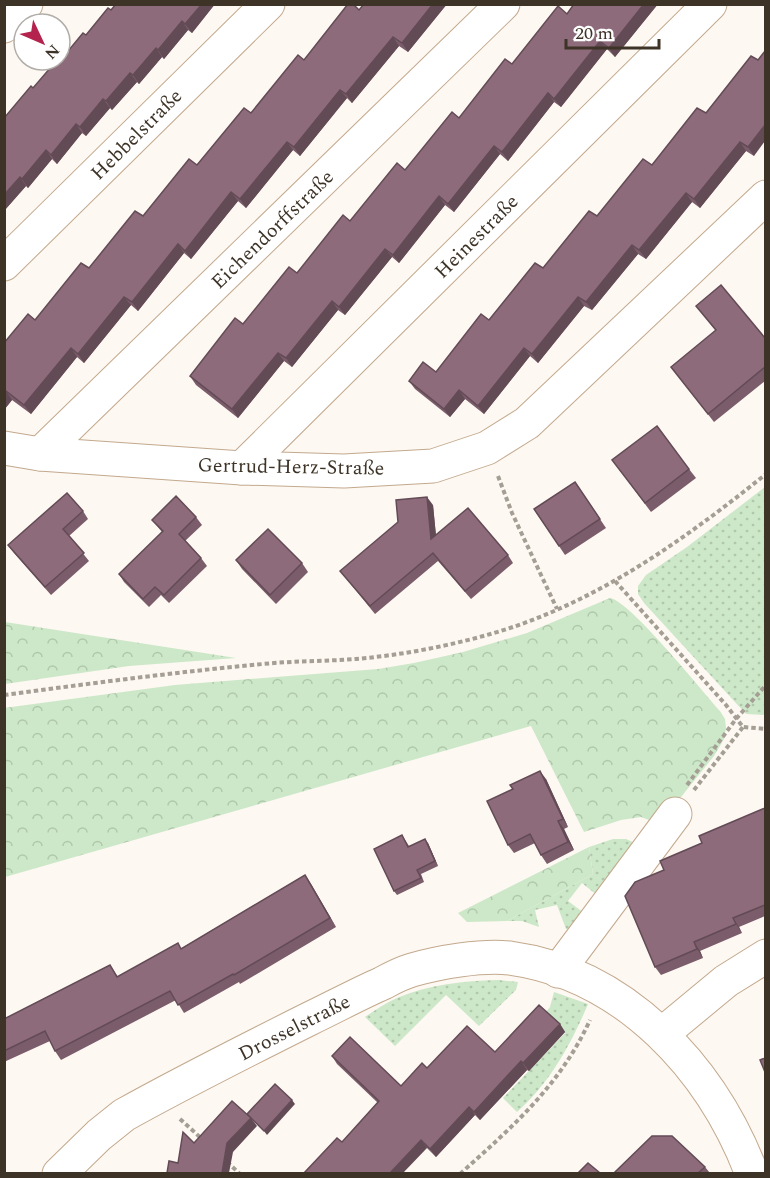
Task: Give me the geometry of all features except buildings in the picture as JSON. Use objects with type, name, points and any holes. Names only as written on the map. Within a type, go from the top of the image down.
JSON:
[{"type":"street","points":[[4,26],[26,4]]},
{"type":"street","name":"Hebbelstraße","points":[[4,264],[268,4]]},
{"type":"street","name":"Eichendorffstraße","points":[[40,454],[503,4]]},
{"type":"street","name":"Heinestraße","points":[[242,468],[710,4]]},
{"type":"street","name":"Gertrud-Herz-Straße","points":[[4,448],[40,454],[242,468],[344,471],[433,466],[487,448],[527,423],[765,197]]},
{"type":"street","points":[[558,970],[681,800]]},
{"type":"street","points":[[662,1034],[726,981],[765,956]]},
{"type":"street","name":"Drosselstraße","points":[[59,1173],[124,1115],[362,992],[409,970],[443,963],[508,958],[558,970],[604,990],[636,1012],[662,1034],[686,1060],[717,1103],[752,1173]]},
{"type":"path","points":[[4,695],[136,677],[276,663],[357,659],[414,652],[495,633],[557,609],[615,581],[650,560],[728,504],[765,474]]},
{"type":"path","points":[[512,513],[557,609]]},
{"type":"path","points":[[615,581],[743,727],[765,729]]},
{"type":"path","points":[[681,800],[736,719],[765,685]]},
{"type":"path","points":[[681,800],[743,727]]},
{"type":"path","points":[[460,1173],[525,1115],[550,1086],[581,1040],[604,990]]},
{"type":"path","points":[[223,1158],[240,1173]]},
{"type":"green space","points":[[765,487],[765,715],[746,714],[644,603],[638,594],[638,586],[646,575],[687,547]]},
{"type":"green space","points":[[610,598],[620,603],[649,630],[683,667],[725,719],[724,739],[714,756],[669,812],[654,822],[641,817],[621,820],[584,832],[531,726],[5,877],[4,708],[175,685],[378,669],[414,663],[463,652],[527,633]]},
{"type":"green space","points":[[4,622],[236,658],[129,666],[5,684]]},
{"type":"green space","points":[[613,839],[626,839],[637,844],[598,896],[582,883],[568,901],[584,913],[571,929],[566,929],[557,905],[535,910],[539,927],[522,921],[507,921],[593,874],[589,847]]},
{"type":"green space","points":[[589,847],[593,874],[507,921],[467,922],[458,913]]},
{"type":"green space","points":[[498,980],[518,982],[516,990],[479,1026],[446,995],[395,1046],[365,1017],[393,1000],[422,989],[459,982]]},
{"type":"green space","points":[[554,992],[588,1004],[574,1034],[549,1076],[540,1089],[517,1112],[503,1098],[565,1033],[545,1013],[550,1007]]}]
